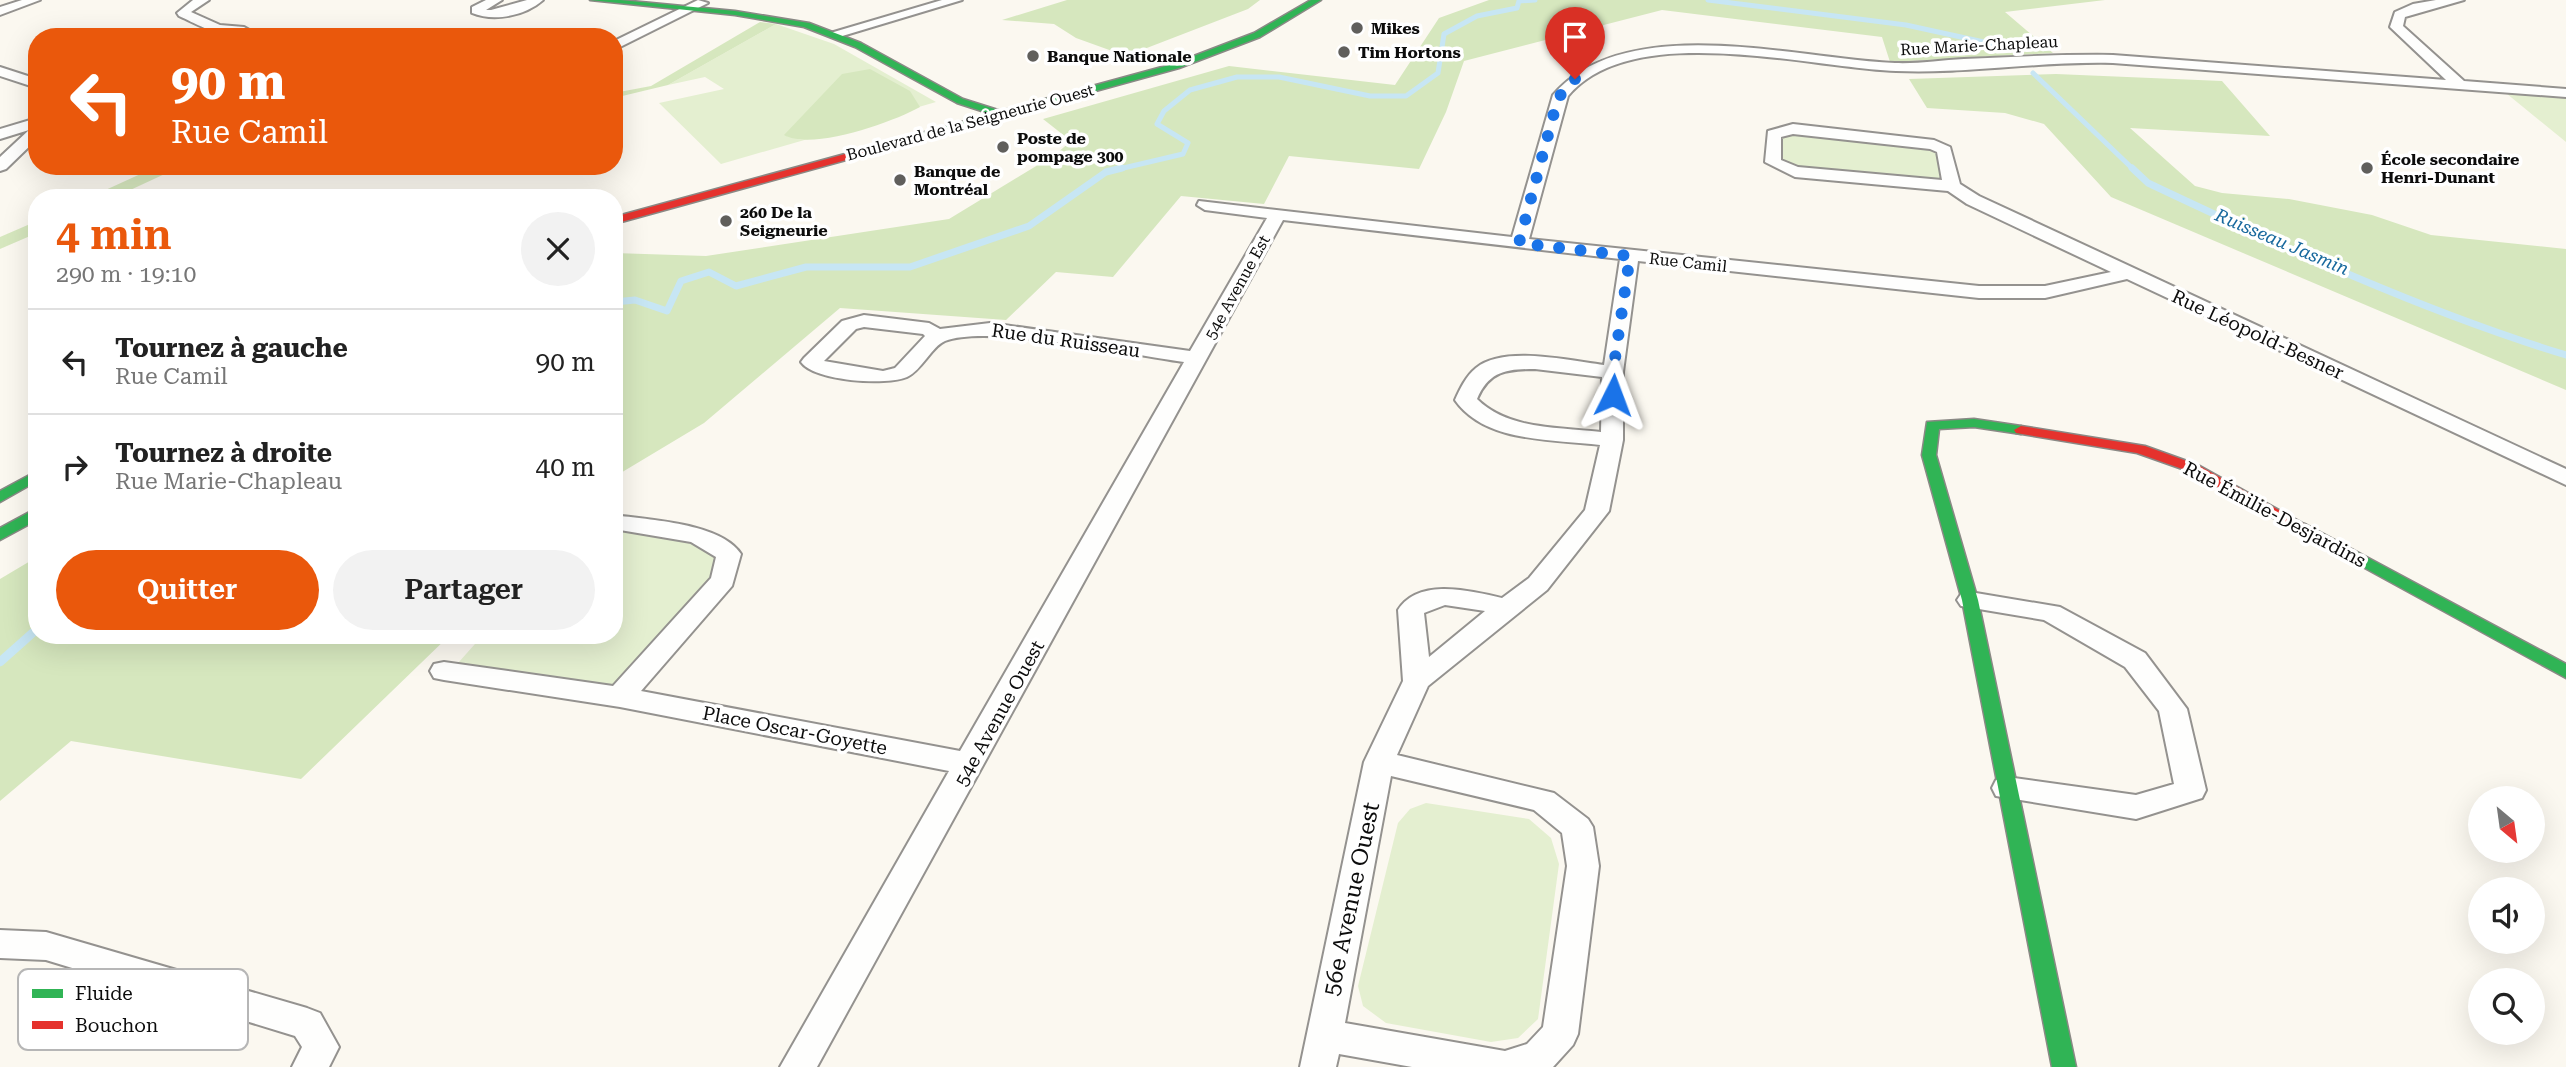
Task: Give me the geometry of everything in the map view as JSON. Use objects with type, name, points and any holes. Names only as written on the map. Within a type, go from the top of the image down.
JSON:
[{"type":"street","points":[[0,11],[34,0]]},
{"type":"street","points":[[203,0],[189,6],[183,13],[216,28]]},
{"type":"street","points":[[496,0],[476,10],[484,13],[504,13],[537,0]]},
{"type":"street","points":[[594,0],[787,12],[853,29],[1000,114]]},
{"type":"street","points":[[672,0],[775,19],[834,34],[981,103]]},
{"type":"street","points":[[834,34],[956,0]]},
{"type":"street","name":"Boulevard de la Seigneurie Ouest","points":[[900,124],[1153,58],[1252,18],[1283,0]]},
{"type":"street","name":"Boulevard de la Seigneurie Ouest","points":[[623,219],[1208,55],[1266,31],[1317,0]]},
{"type":"street","points":[[2458,0],[2407,10],[2399,15],[2396,26],[2459,84]]},
{"type":"street","points":[[0,5],[15,6]]},
{"type":"street","points":[[623,42],[696,6]]},
{"type":"street","name":"Rue Marie-Chapleau","points":[[1519,243],[1558,98],[1575,79],[1589,71],[1651,54],[1718,48],[1896,67],[2068,58],[2113,59],[2566,93]]},
{"type":"street","points":[[0,71],[28,81]]},
{"type":"street","points":[[0,134],[28,125]]},
{"type":"street","name":"Rue Léopold-Besner","points":[[1952,186],[1944,150],[1919,140],[1793,129],[1773,134],[1773,162],[1796,172],[1952,186],[1973,200],[2566,478]]},
{"type":"street","points":[[3,161],[28,138]]},
{"type":"street","name":"Rue Camil","points":[[1205,205],[1630,256],[2013,294],[2045,292],[2129,273]]},
{"type":"street","name":"54e Avenue Est","points":[[1198,358],[1277,215]]},
{"type":"street","name":"56e Avenue Ouest","points":[[1379,762],[1543,801],[1577,827],[1583,866],[1560,1034],[1539,1057],[1505,1067],[1321,1051],[1379,762],[1418,681],[1506,607],[1538,584],[1597,511],[1612,440],[1613,372],[1630,256]]},
{"type":"street","name":"Rue du Ruisseau","points":[[857,323],[929,329],[935,336],[931,344],[902,372],[883,377],[821,368],[811,362],[849,325],[857,323]]},
{"type":"street","name":"Rue du Ruisseau","points":[[935,336],[990,329],[1198,358]]},
{"type":"street","name":"54e Avenue Ouest","points":[[798,1067],[1198,358]]},
{"type":"street","points":[[1612,440],[1504,426],[1482,416],[1466,400],[1473,382],[1492,367],[1515,363],[1613,372]]},
{"type":"street","name":"Rue Émilie-Desjardins","points":[[2064,1067],[1970,600],[1928,455],[1932,425],[1974,422],[2140,449],[2193,468],[2566,672]]},
{"type":"street","points":[[0,497],[28,481]]},
{"type":"street","points":[[0,535],[28,518]]},
{"type":"street","points":[[620,696],[723,580],[729,555],[698,536],[623,524]]},
{"type":"street","points":[[1418,681],[1411,610],[1424,599],[1443,595],[1506,607]]},
{"type":"street","points":[[1970,600],[2051,613],[2135,660],[2173,709],[2190,790],[2136,807],[2007,788]]},
{"type":"street","name":"Place Oscar-Goyette","points":[[444,671],[620,696],[970,764]]},
{"type":"street","points":[[0,944],[47,946],[124,969]]},
{"type":"street","points":[[248,1006],[307,1024],[321,1047],[310,1067]]},
{"type":"green space","points":[[1067,0],[1260,0],[1248,9],[1126,56],[1076,38],[1054,24],[1002,20]]},
{"type":"green space","points":[[1489,0],[2105,0],[2005,12],[2053,53],[1890,62],[1882,37],[1662,10],[1464,61],[1446,112],[1419,169],[1289,156],[1264,204],[1181,196],[1113,277],[1056,272],[1006,320],[840,308],[704,423],[623,472],[623,253],[706,256],[949,219],[1056,154],[1071,141],[1043,119],[1229,66],[1395,85],[1439,18]]},
{"type":"green space","points":[[760,22],[776,24],[668,85],[623,96],[623,91],[651,86]]},
{"type":"green space","points":[[776,24],[834,44],[936,102],[721,164],[659,103],[724,89],[705,77],[668,85]]},
{"type":"green space","points":[[870,69],[910,91],[920,107],[853,133],[814,139],[797,139],[784,135],[842,74]]},
{"type":"green space","points":[[2056,74],[2222,81],[2270,136],[2130,128],[2195,186],[2222,193],[2289,199],[2372,215],[2431,235],[2566,249],[2566,390],[2111,197],[2044,124],[2005,113],[1927,108],[1909,79]]},
{"type":"green space","points":[[2501,89],[2566,94],[2566,142]]},
{"type":"green space","points":[[1780,130],[1934,145],[1952,186],[1780,167]]},
{"type":"green space","points":[[138,175],[163,175],[132,189],[108,189]]},
{"type":"green space","points":[[28,225],[28,237],[0,249],[0,237]]},
{"type":"green space","points":[[623,527],[687,533],[722,552],[720,579],[619,696],[450,672],[475,644],[623,644]]},
{"type":"green space","points":[[28,562],[28,644],[441,644],[301,779],[71,741],[0,801],[0,579]]},
{"type":"green space","points":[[1426,803],[1529,819],[1551,838],[1559,864],[1538,1019],[1518,1038],[1491,1042],[1386,1023],[1363,1006],[1358,986],[1398,823],[1410,809]]},
{"type":"waterway","points":[[1115,170],[1183,154],[1188,143],[1157,124],[1164,111],[1190,90],[1237,77],[1279,77],[1370,96],[1406,96],[1438,73],[1444,34],[1477,16],[1517,8],[1519,1],[1535,0]]},
{"type":"waterway","name":"Ruisseau Jasmin","points":[[1708,0],[1906,25],[1993,44]]},
{"type":"waterway","name":"Ruisseau Jasmin","points":[[2033,73],[2134,170]]},
{"type":"waterway","points":[[623,301],[635,300],[667,311],[681,281],[709,272],[736,286],[806,267],[910,267],[1029,226],[1106,172],[1122,168]]},
{"type":"waterway","name":"Ruisseau Jasmin","points":[[2132,168],[2148,183],[2354,277],[2460,319],[2566,355]]},
{"type":"waterway","points":[[0,662],[28,637]]},
{"type":"traffic: fast","points":[[594,0],[735,13],[806,25],[858,45],[960,101],[1000,114]]},
{"type":"traffic: fast","points":[[889,145],[1176,66],[1257,35],[1317,0]]},
{"type":"traffic: fast","points":[[2021,430],[1974,423],[1932,425],[1929,455],[1970,600],[2064,1067]]},
{"type":"traffic: fast","points":[[0,497],[28,480]]},
{"type":"traffic: fast","points":[[0,535],[28,518]]},
{"type":"traffic: fast","points":[[2305,529],[2566,672]]},
{"type":"traffic: jam","points":[[623,219],[889,145]]},
{"type":"traffic: jam","points":[[2021,430],[2140,449],[2193,468],[2305,529]]},
{"type":"place","name":"Mikes","points":[[1357,28]]},
{"type":"place","name":"Tim Hortons","points":[[1344,52]]},
{"type":"place","name":"Banque Nationale","points":[[1033,56]]},
{"type":"place","name":"Poste de pompage 300","points":[[1003,147]]},
{"type":"place","name":"École secondaire Henri-Dunant","points":[[2367,168]]},
{"type":"place","name":"Banque de Montréal","points":[[900,180]]},
{"type":"place","name":"260 De la Seigneurie","points":[[726,221]]},
{"type":"route","points":[[1575,79],[1558,98],[1519,243],[1630,256],[1613,372],[1613,395]]}]
